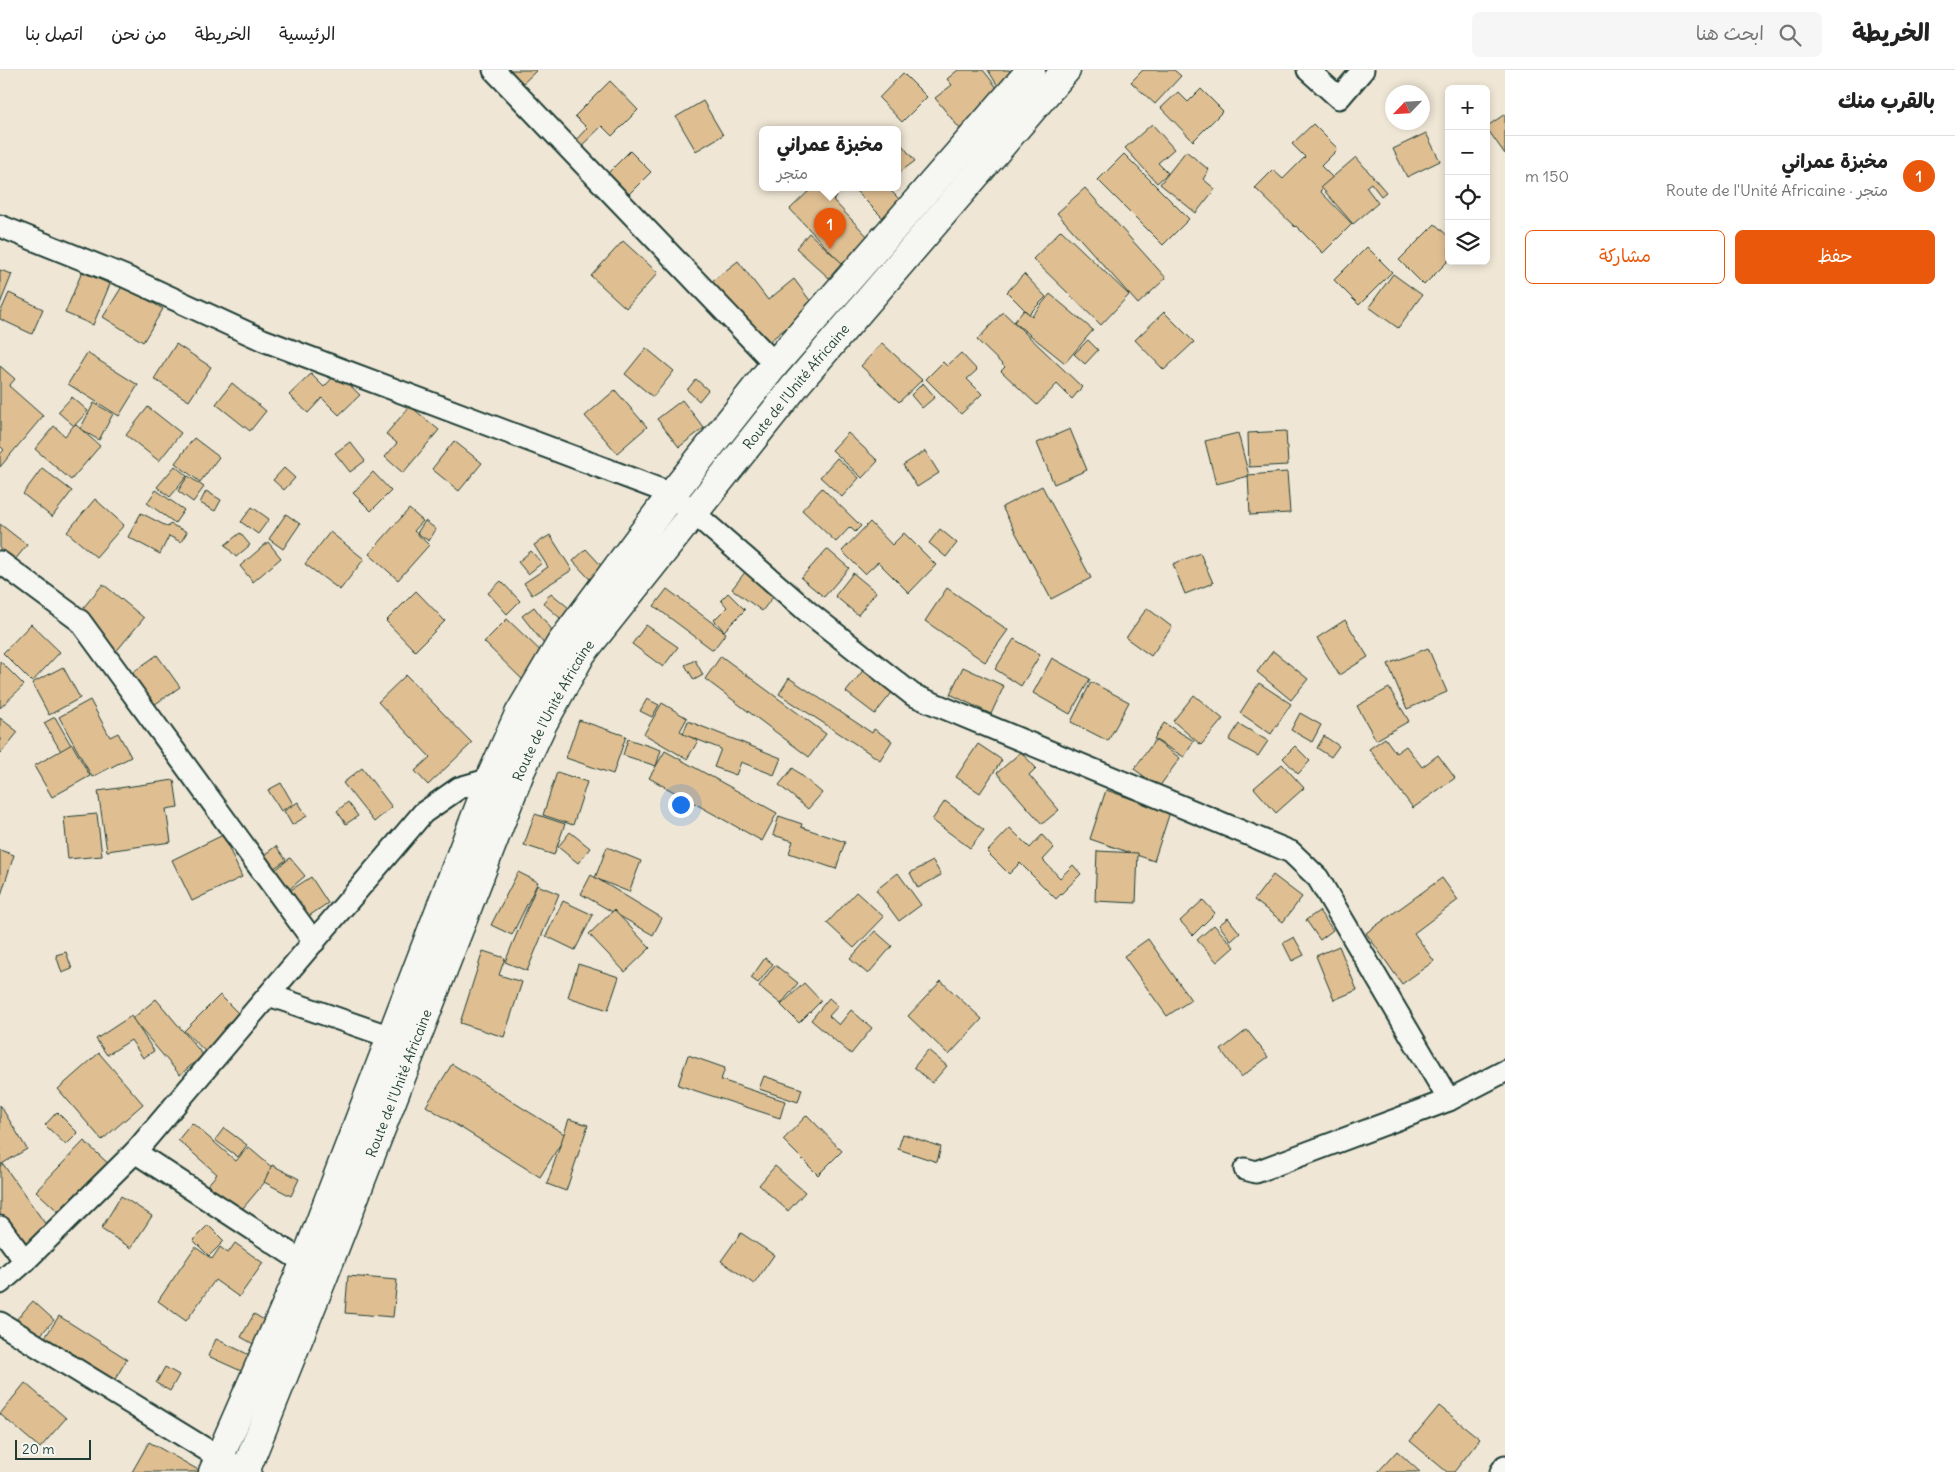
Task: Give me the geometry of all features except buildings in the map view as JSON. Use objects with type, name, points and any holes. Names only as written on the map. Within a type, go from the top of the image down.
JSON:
[{"type":"main road","name":"Route de l'Unité Africaine","points":[[247,1471],[314,1270],[403,1042],[521,770],[531,718],[561,643],[672,494],[775,364],[1031,70]]},
{"type":"main road","name":"Route de l'Unité Africaine","points":[[403,1042],[490,779],[531,718],[795,386],[1066,70]]},
{"type":"main road","name":"Route de l'Unité Africaine","points":[[217,1465],[314,1270]]},
{"type":"street","points":[[494,70],[775,364]]},
{"type":"street","points":[[1308,70],[1339,98],[1364,70]]},
{"type":"street","points":[[0,226],[124,276],[264,340],[672,494],[808,612],[913,694],[1291,852],[1318,878],[1449,1100]]},
{"type":"street","points":[[0,562],[80,621],[314,942]]},
{"type":"street","points":[[0,1283],[25,1261],[135,1152],[423,813],[459,788],[521,770]]},
{"type":"street","points":[[269,995],[403,1042]]},
{"type":"street","points":[[1245,1169],[1256,1172],[1449,1100],[1505,1071]]},
{"type":"street","points":[[135,1152],[314,1270]]},
{"type":"street","points":[[0,1228],[25,1261]]},
{"type":"street","points":[[0,1323],[217,1465],[247,1471]]},
{"type":"street","points":[[1501,1472],[1505,1466]]},
{"type":"place","name":"مخبزة عمراني","points":[[830,249]]}]
